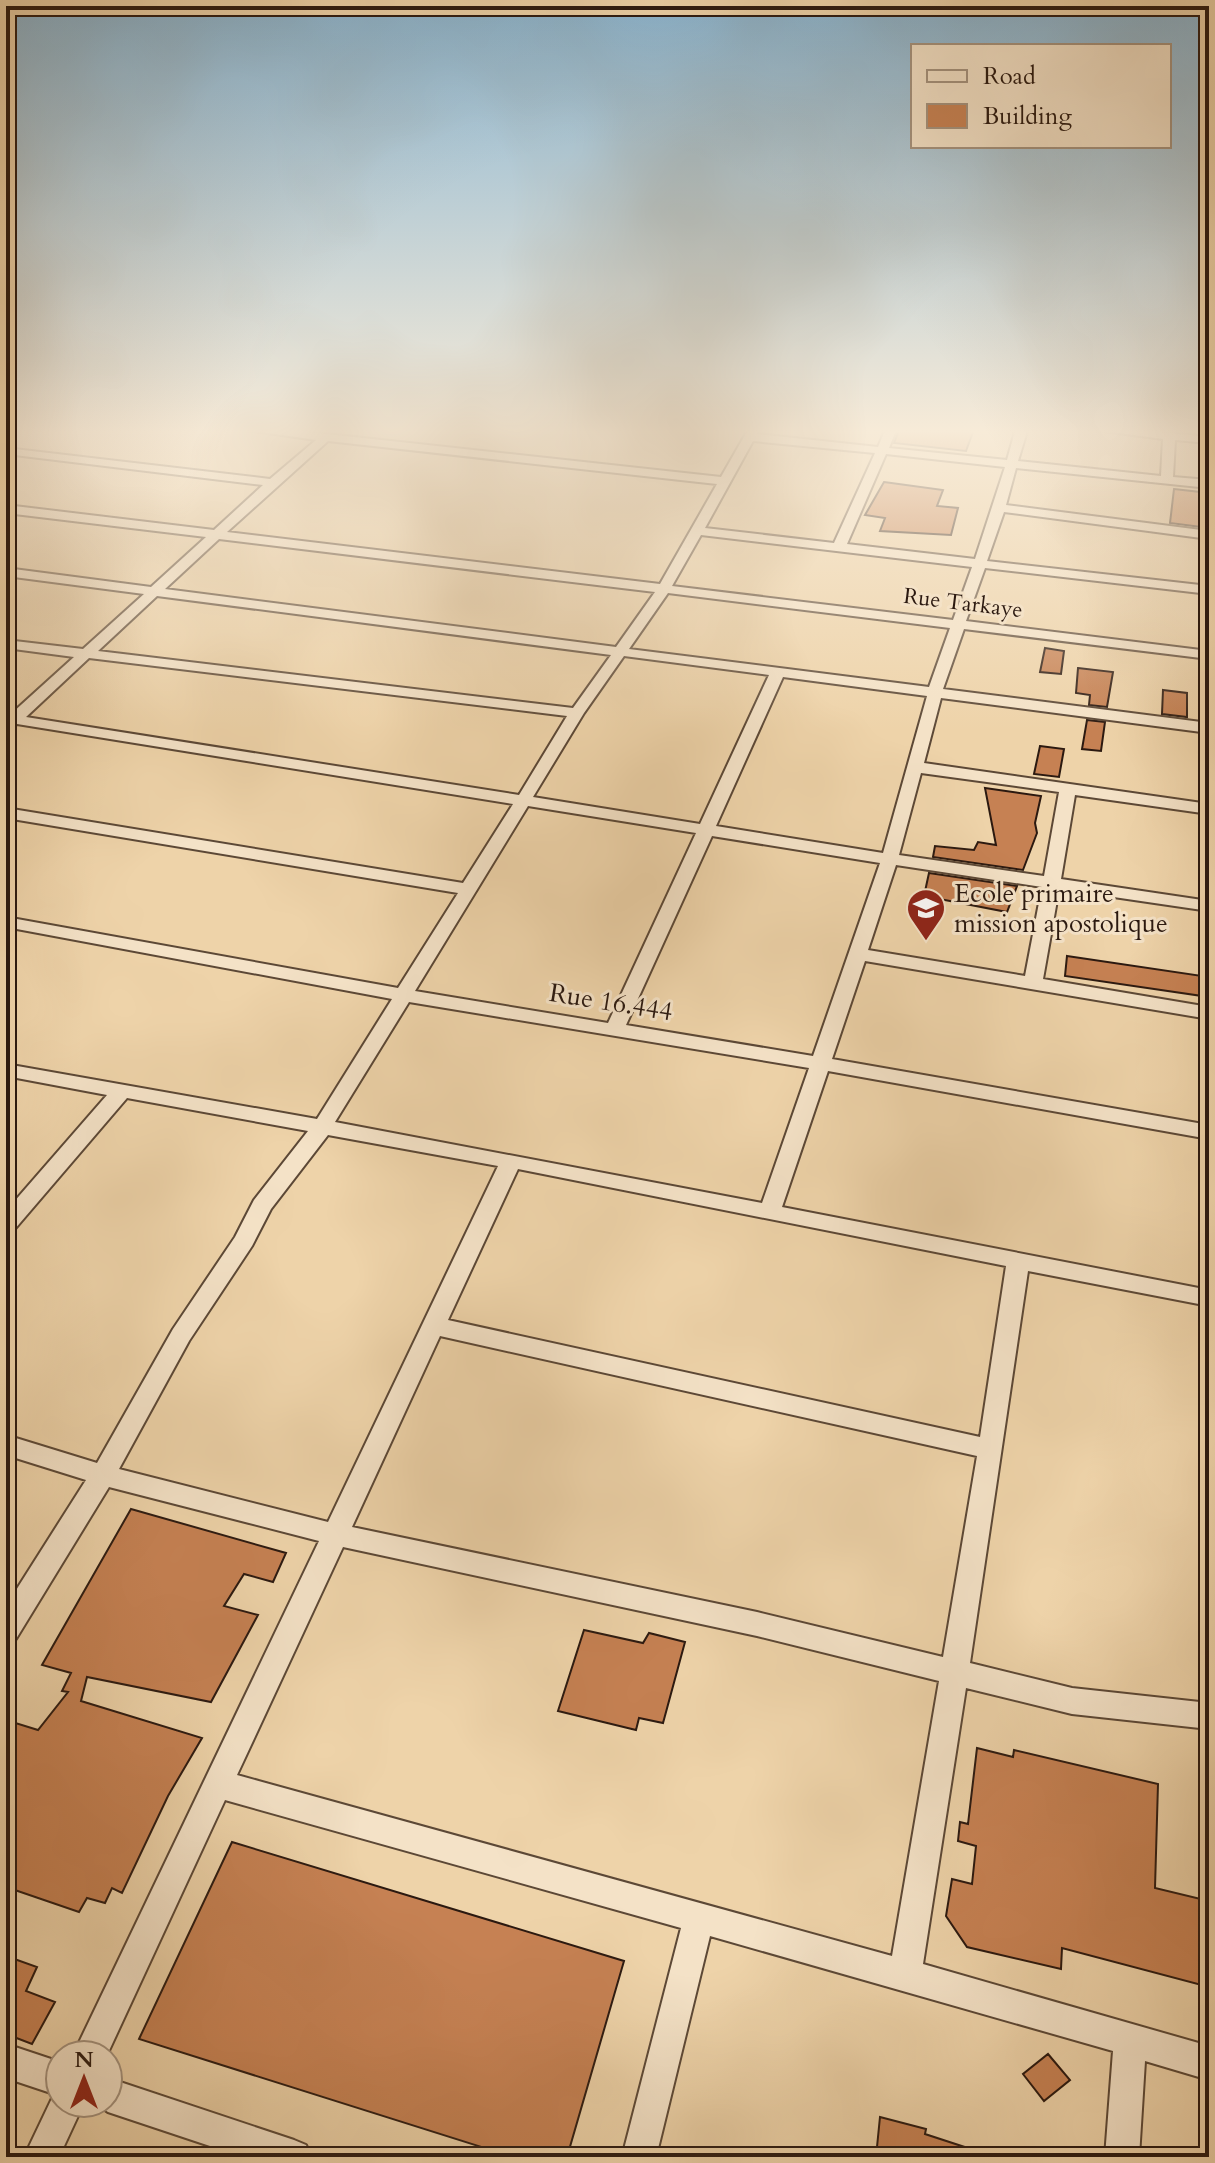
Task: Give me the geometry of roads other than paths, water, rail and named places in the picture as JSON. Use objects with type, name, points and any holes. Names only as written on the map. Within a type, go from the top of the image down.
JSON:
[{"type":"street","name":"Rue Tarkaye","points":[[163,529],[1209,655]]},
{"type":"street","points":[[9,721],[226,529]]},
{"type":"street","points":[[840,545],[848,529]]},
{"type":"street","points":[[770,1211],[890,859],[935,692],[991,529]]},
{"type":"street","points":[[1162,529],[1209,535]]},
{"type":"street","points":[[6,1630],[103,1475],[181,1335],[244,1240],[262,1205],[321,1129],[522,799],[577,713],[664,589],[696,531],[840,545],[1209,590]]},
{"type":"street","points":[[6,572],[1209,728]]},
{"type":"street","points":[[6,644],[577,713]]},
{"type":"street","points":[[615,1029],[778,672]]},
{"type":"street","points":[[9,721],[1209,906]]},
{"type":"street","points":[[915,767],[1209,809]]},
{"type":"street","points":[[1033,984],[1068,789]]},
{"type":"street","points":[[6,813],[466,889]]},
{"type":"street","name":"Rue 16.444","points":[[6,922],[403,995],[819,1063],[1209,1132]]},
{"type":"street","points":[[858,954],[1209,1013]]},
{"type":"street","points":[[6,1070],[511,1161],[1209,1298]]},
{"type":"street","points":[[6,1225],[121,1092]]},
{"type":"street","points":[[98,2039],[511,1161]]},
{"type":"street","points":[[905,1975],[991,1449],[1018,1260]]},
{"type":"street","points":[[435,1326],[991,1449]]},
{"type":"street","points":[[6,1445],[103,1475],[334,1534],[757,1624],[1072,1701],[1209,1716]]},
{"type":"street","points":[[218,1784],[1209,2063]]},
{"type":"street","points":[[639,2157],[699,1918]]},
{"type":"street","points":[[1122,2157],[1130,2040]]},
{"type":"street","points":[[6,2061],[44,2074]]},
{"type":"street","points":[[124,2100],[294,2157]]},
{"type":"street","points":[[41,2157],[59,2119]]},
{"type":"place","name":"Ecole primaire mission apostolique","points":[[926,942]]}]
